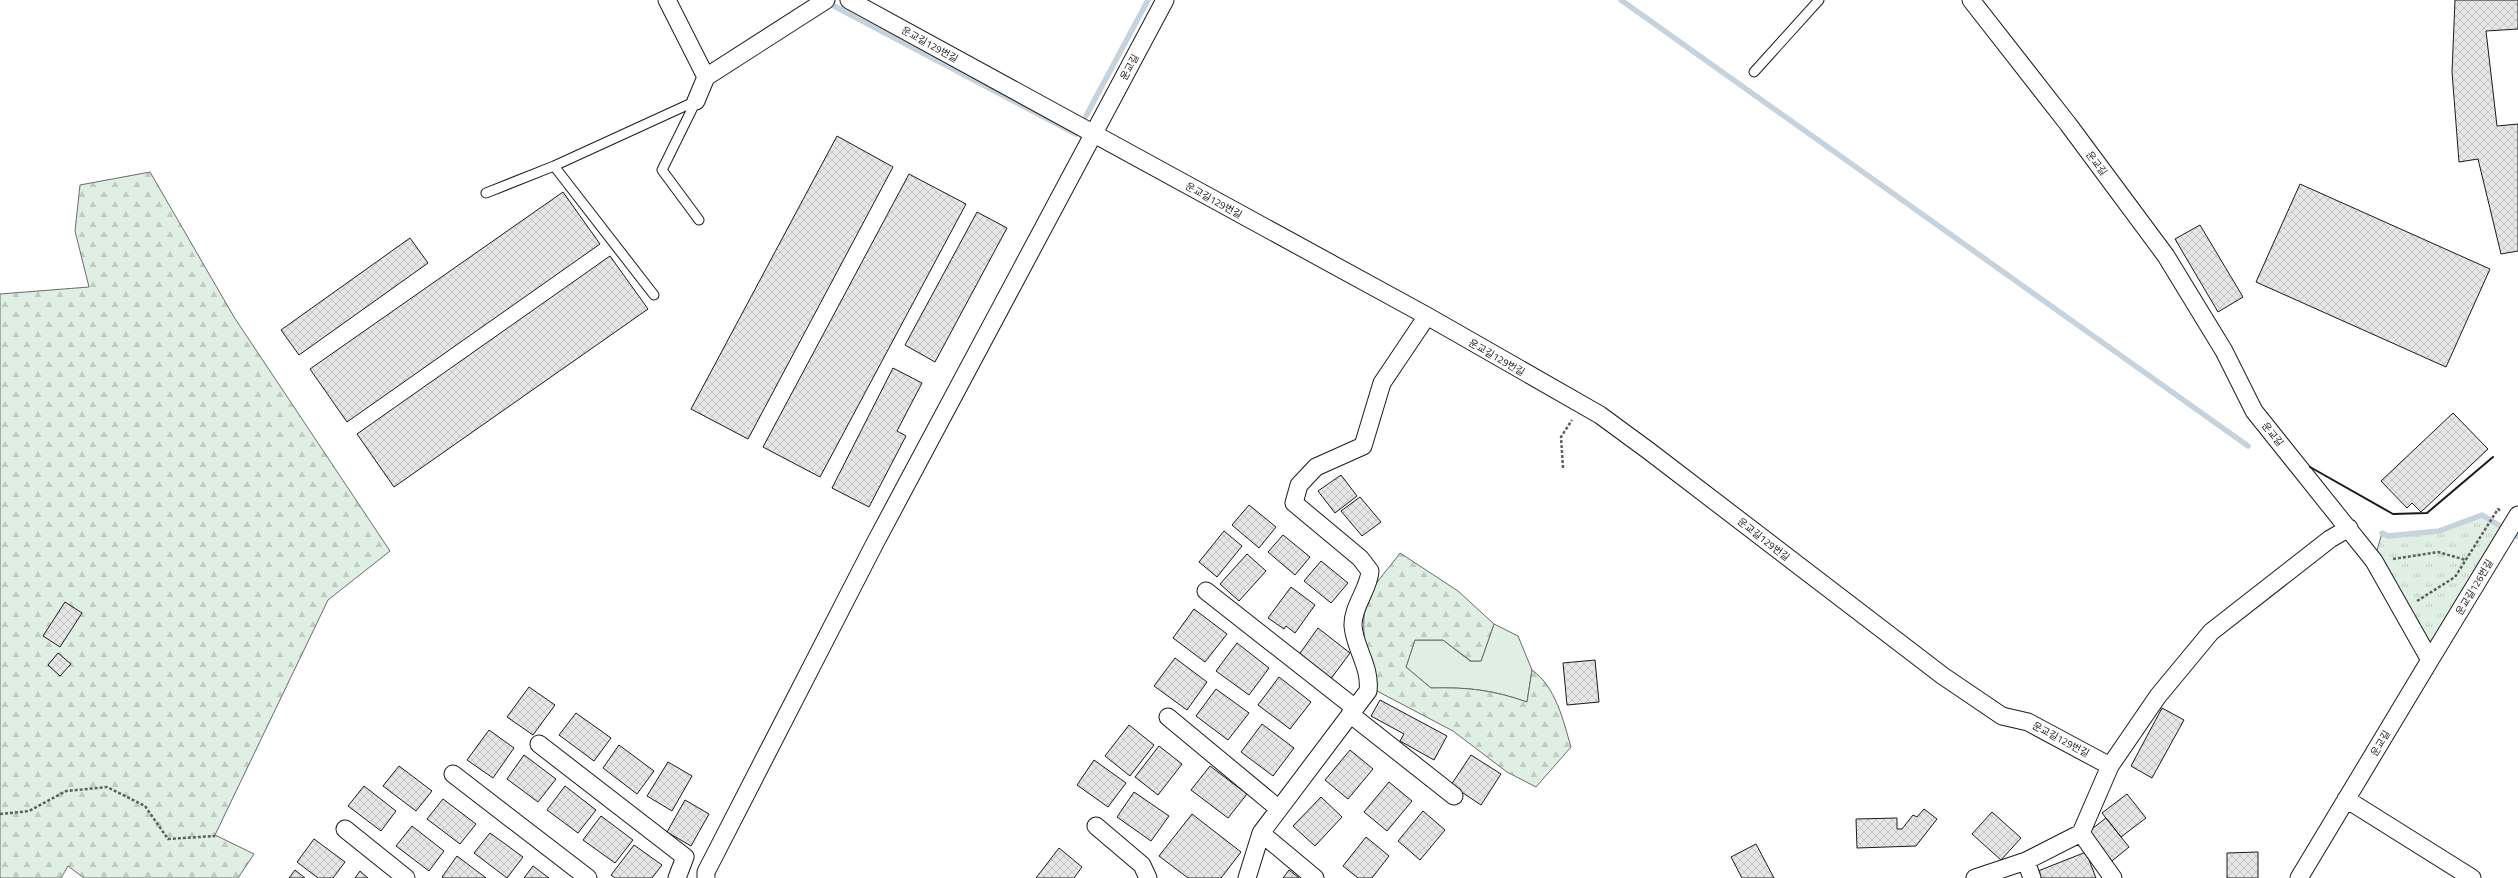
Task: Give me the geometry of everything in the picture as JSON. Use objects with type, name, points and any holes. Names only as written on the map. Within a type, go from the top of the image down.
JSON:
[{"type":"street","points":[[667,0],[706,77]]},
{"type":"street","points":[[696,101],[706,77],[826,0]]},
{"type":"street","name":"운교길129번길","points":[[850,0],[1427,316],[1581,404],[1649,451],[1943,676],[2002,716],[2028,722],[2110,766]]},
{"type":"street","name":"운교길","points":[[706,878],[706,872],[874,544],[1165,0]]},
{"type":"street","name":"운교길","points":[[1971,0],[2163,252],[2224,351],[2254,411],[2374,561],[2430,660],[2299,878]]},
{"type":"street","points":[[1246,878],[1261,833],[1368,691],[1369,679],[1353,625],[1359,604],[1370,582],[1370,571],[1360,558],[1294,503],[1299,485],[1316,467],[1363,446],[1382,383],[1427,316]]},
{"type":"street","name":"운교길126번길","points":[[2430,660],[2518,515]]},
{"type":"street","points":[[1975,878],[2026,861],[2081,833],[2110,766],[2158,696],[2211,632],[2330,539],[2349,528]]},
{"type":"street","points":[[1206,591],[1454,796]]},
{"type":"street","points":[[1168,717],[1279,809]]},
{"type":"street","points":[[539,744],[685,857],[678,878]]},
{"type":"street","points":[[453,774],[588,878]]},
{"type":"street","points":[[2346,799],[2472,878]]},
{"type":"street","points":[[1096,826],[1142,865],[1148,878]]},
{"type":"street","points":[[345,829],[406,878]]},
{"type":"street","points":[[1261,833],[1315,878]]},
{"type":"street","points":[[2081,833],[2114,878]]},
{"type":"street","points":[[2026,861],[2032,878]]},
{"type":"lane","points":[[1754,72],[1819,0]]},
{"type":"lane","points":[[486,193],[554,166],[696,101]]},
{"type":"lane","points":[[696,101],[662,170],[698,220]]},
{"type":"lane","points":[[554,166],[654,295]]},
{"type":"path","points":[[1563,468],[1561,437],[1581,404]]},
{"type":"path","points":[[2402,610],[2455,577],[2495,514]]},
{"type":"path","points":[[2374,561],[2438,552],[2466,560]]},
{"type":"path","points":[[0,814],[29,810],[66,791],[107,787],[145,806],[168,839],[215,836]]},
{"type":"green space","points":[[150,172],[234,317],[390,551],[328,600],[215,835],[254,854],[238,878],[84,878],[68,866],[61,878],[0,878],[0,294],[89,287],[75,231],[80,185]]},
{"type":"green space","points":[[2482,515],[2508,531],[2430,660],[2374,561],[2382,533],[2388,536],[2439,531]]},
{"type":"green space","points":[[1400,553],[1458,591],[1494,624],[1481,661],[1471,661],[1443,640],[1415,640],[1406,667],[1431,688],[1480,690],[1527,702],[1532,670],[1547,685],[1553,695],[1558,705],[1571,747],[1536,787],[1507,772],[1453,731],[1377,691],[1370,669],[1365,643],[1364,618],[1366,606],[1372,590]]},
{"type":"green space","points":[[1494,624],[1518,636],[1532,670],[1527,702],[1480,690],[1431,688],[1406,667],[1415,640],[1443,640],[1470,661],[1481,661]]},
{"type":"building","points":[[2455,0],[2518,0],[2518,29],[2486,31],[2497,126],[2518,124],[2518,251],[2501,254],[2478,159],[2459,162],[2452,72]]},
{"type":"building","points":[[837,136],[893,167],[748,439],[691,409]]},
{"type":"building","points":[[909,174],[966,204],[820,477],[763,447]]},
{"type":"building","points":[[2300,184],[2490,269],[2446,367],[2256,282]]},
{"type":"building","points":[[563,192],[600,244],[347,422],[310,369]]},
{"type":"building","points":[[977,212],[1007,228],[935,362],[905,345]]},
{"type":"building","points":[[2200,225],[2243,297],[2218,312],[2175,239]]},
{"type":"building","points":[[410,238],[428,263],[299,355],[281,330]]},
{"type":"building","points":[[610,256],[648,309],[394,487],[357,434]]},
{"type":"building","points":[[893,368],[922,383],[897,431],[906,436],[869,507],[832,488]]},
{"type":"building","points":[[2453,413],[2488,449],[2421,512],[2412,503],[2407,508],[2381,481]]},
{"type":"building","points":[[1341,475],[1357,496],[1335,513],[1318,491]]},
{"type":"building","points":[[1360,497],[1381,522],[1362,536],[1341,511]]},
{"type":"building","points":[[1249,505],[1276,527],[1259,548],[1232,525]]},
{"type":"building","points":[[1224,531],[1242,546],[1217,577],[1199,562]]},
{"type":"building","points":[[1283,535],[1310,557],[1295,575],[1268,552]]},
{"type":"building","points":[[1247,554],[1266,571],[1239,601],[1220,584]]},
{"type":"building","points":[[1321,561],[1348,583],[1331,603],[1304,581]]},
{"type":"building","points":[[1291,587],[1315,605],[1295,633],[1286,626],[1284,629],[1268,618]]},
{"type":"building","points":[[65,602],[82,613],[60,647],[43,636]]},
{"type":"building","points":[[1194,609],[1227,634],[1205,662],[1173,638]]},
{"type":"building","points":[[1318,628],[1350,653],[1330,680],[1298,656]]},
{"type":"building","points":[[1237,643],[1269,668],[1249,695],[1216,671]]},
{"type":"building","points":[[58,653],[71,664],[60,676],[48,665]]},
{"type":"building","points":[[1175,658],[1207,682],[1187,710],[1154,686]]},
{"type":"building","points":[[1595,660],[1599,702],[1567,705],[1563,663]]},
{"type":"building","points":[[1279,677],[1311,702],[1290,729],[1258,705]]},
{"type":"building","points":[[529,687],[555,705],[533,735],[507,717]]},
{"type":"building","points":[[1216,689],[1249,713],[1228,740],[1196,716]]},
{"type":"building","points":[[1380,700],[1447,736],[1434,760],[1400,741],[1404,734],[1371,716]]},
{"type":"building","points":[[2162,708],[2184,720],[2152,778],[2131,766]]},
{"type":"building","points":[[576,713],[611,738],[594,761],[559,735]]},
{"type":"building","points":[[1262,724],[1294,748],[1273,776],[1241,752]]},
{"type":"building","points":[[1129,725],[1154,745],[1130,776],[1105,756]]},
{"type":"building","points":[[489,730],[514,748],[493,778],[467,760]]},
{"type":"building","points":[[619,745],[654,771],[637,794],[603,768]]},
{"type":"building","points":[[1159,746],[1182,764],[1158,795],[1135,777]]},
{"type":"building","points":[[1350,750],[1373,769],[1348,799],[1325,780]]},
{"type":"building","points":[[524,755],[556,779],[538,802],[507,779]]},
{"type":"building","points":[[1471,755],[1501,774],[1481,805],[1451,785]]},
{"type":"building","points":[[1094,760],[1126,783],[1108,807],[1077,785]]},
{"type":"building","points":[[668,762],[692,776],[672,811],[647,796]]},
{"type":"building","points":[[399,766],[432,791],[416,811],[383,786]]},
{"type":"building","points":[[1210,766],[1247,794],[1228,818],[1191,790]]},
{"type":"building","points":[[1389,782],[1412,801],[1387,831],[1364,812]]},
{"type":"building","points":[[364,786],[396,811],[381,831],[348,806]]},
{"type":"building","points":[[565,786],[596,810],[578,833],[547,810]]},
{"type":"building","points":[[1134,792],[1169,816],[1151,841],[1117,817]]},
{"type":"building","points":[[2127,794],[2146,818],[2121,837],[2102,813]]},
{"type":"building","points":[[1321,797],[1342,817],[1315,846],[1293,826]]},
{"type":"building","points":[[443,799],[476,824],[460,844],[427,819]]},
{"type":"building","points":[[685,800],[709,814],[691,846],[667,832]]},
{"type":"building","points":[[1924,809],[1937,819],[1916,846],[1857,848],[1856,819],[1897,818],[1897,829],[1902,829],[1913,815],[1917,817]]},
{"type":"building","points":[[1423,811],[1445,830],[1420,860],[1398,841]]},
{"type":"building","points":[[1992,812],[2021,838],[2001,860],[1972,834]]},
{"type":"building","points":[[1192,814],[1241,852],[1221,878],[1188,878],[1159,856]]},
{"type":"building","points":[[601,816],[633,840],[615,863],[583,840]]},
{"type":"building","points":[[2106,818],[2129,847],[2112,861],[2088,832]]},
{"type":"building","points":[[412,826],[444,851],[429,871],[396,846]]},
{"type":"building","points":[[490,833],[523,857],[507,878],[474,853]]},
{"type":"building","points":[[1366,837],[1389,856],[1372,878],[1358,878],[1343,866]]},
{"type":"building","points":[[314,839],[345,862],[333,878],[318,878],[297,862]]},
{"type":"building","points":[[1756,844],[1774,878],[1742,878],[1731,857]]},
{"type":"building","points":[[634,845],[662,865],[652,878],[615,878],[611,875]]},
{"type":"building","points":[[1059,848],[1082,867],[1074,878],[1036,878]]},
{"type":"building","points":[[2086,852],[2096,878],[2041,878],[2038,871]]},
{"type":"building","points":[[2258,852],[2258,878],[2227,878],[2227,853]]},
{"type":"building","points":[[457,856],[486,878],[442,877]]},
{"type":"building","points":[[533,866],[549,878],[524,878]]},
{"type":"building","points":[[295,870],[305,878],[289,878]]},
{"type":"building","points":[[1289,870],[1299,878],[1283,878]]},
{"type":"building","points":[[360,871],[368,878],[355,878]]},
{"type":"waterway","points":[[1086,116],[1148,0]]},
{"type":"waterway","points":[[1621,0],[2248,446]]},
{"type":"waterway","points":[[834,6],[1076,134],[1078,131]]},
{"type":"waterway","points":[[2382,533],[2388,536],[2439,531],[2482,515],[2518,537]]},
{"type":"wall","points":[[2310,467],[2393,514],[2427,513],[2493,457]]}]
